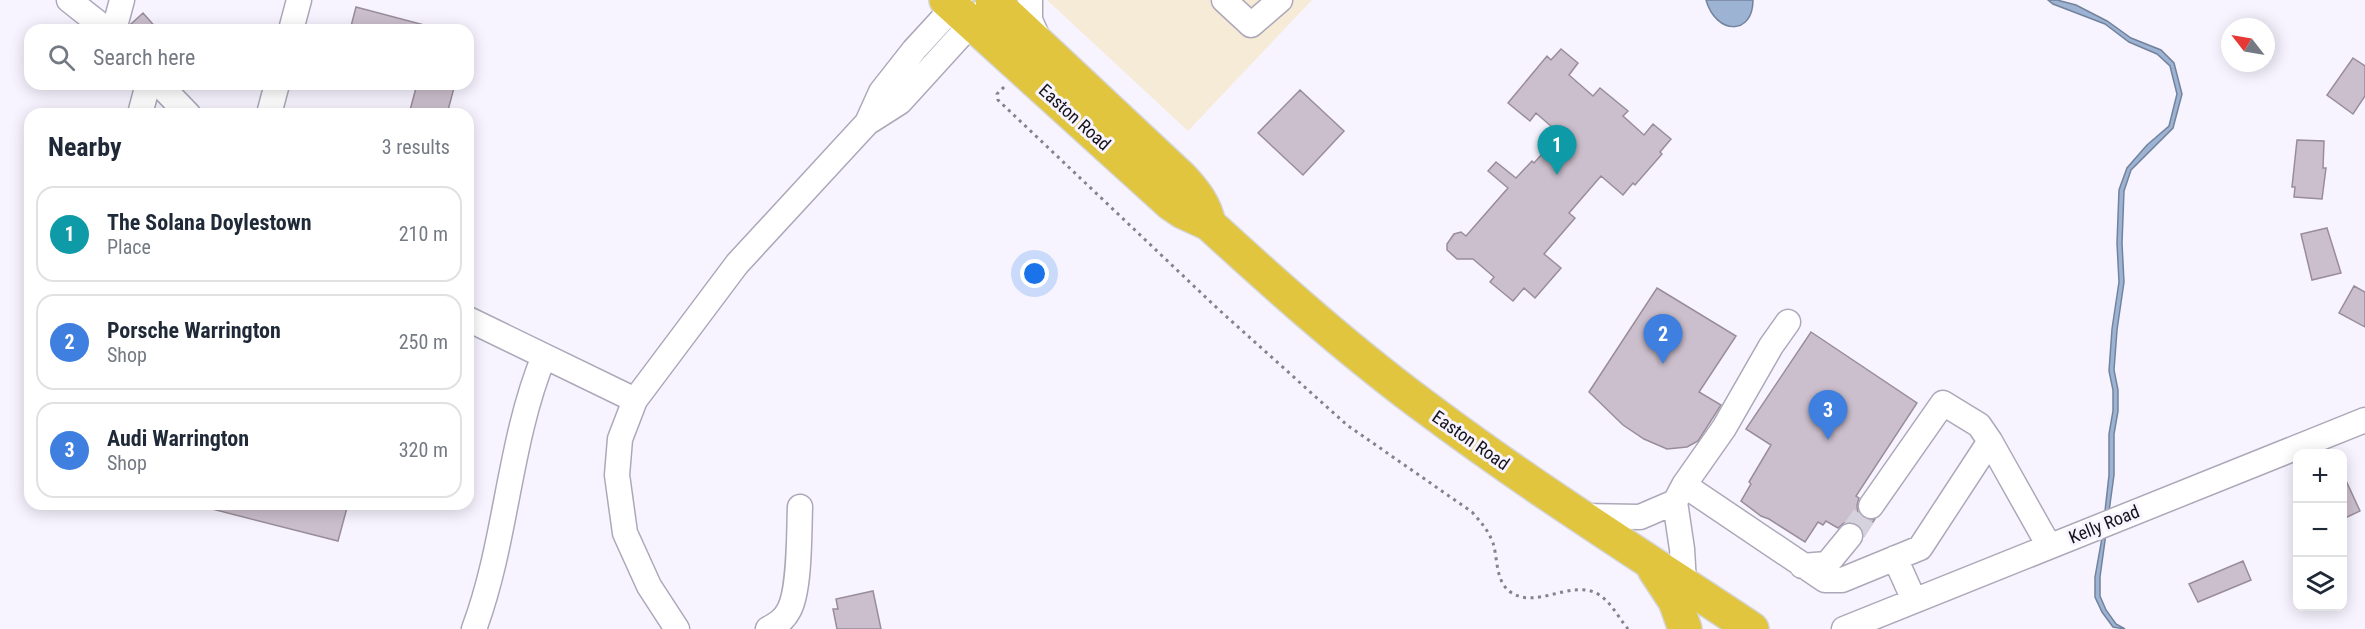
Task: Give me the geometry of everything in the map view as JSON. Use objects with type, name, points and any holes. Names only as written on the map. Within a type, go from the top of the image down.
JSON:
[{"type":"highway","name":"Easton Road","points":[[993,0],[1182,178],[1195,192],[1207,213],[1209,224]]},
{"type":"highway","name":"Easton Road","points":[[958,8],[1171,204],[1209,224],[1354,351],[1430,411],[1752,629]]},
{"type":"highway","points":[[1643,556],[1675,601],[1685,629]]},
{"type":"street","points":[[69,0],[99,24]]},
{"type":"street","points":[[116,24],[122,0]]},
{"type":"street","points":[[293,24],[299,0]]},
{"type":"street","points":[[677,629],[649,586],[625,533],[617,474],[620,439],[635,400],[737,264],[867,123],[881,92],[914,50],[958,8],[993,0]]},
{"type":"street","points":[[1030,0],[1030,21],[1042,47]]},
{"type":"street","points":[[1224,0],[1251,24],[1280,0]]},
{"type":"street","points":[[142,108],[146,90]]},
{"type":"street","points":[[165,90],[182,108]]},
{"type":"street","points":[[270,108],[275,90]]},
{"type":"street","points":[[474,322],[635,400]]},
{"type":"street","points":[[1582,516],[1641,517],[1679,493],[1724,428],[1771,346],[1788,322]]},
{"type":"street","points":[[474,629],[490,573],[528,398],[544,356]]},
{"type":"street","points":[[1871,506],[1943,404],[1978,425],[1990,441],[2049,546]]},
{"type":"street","name":"Kelly Road","points":[[1844,629],[2365,420]]},
{"type":"street","points":[[1679,493],[1825,580],[1842,580],[1920,548],[1990,441]]},
{"type":"street","points":[[1679,493],[1684,583]]},
{"type":"street","points":[[768,629],[781,622],[790,609],[795,591],[800,507]]},
{"type":"street","points":[[1802,566],[1827,564],[1850,536]]},
{"type":"street","points":[[1895,558],[1914,600]]},
{"type":"path","points":[[1004,87],[997,94],[998,100],[1217,308],[1347,425],[1472,512],[1482,523],[1492,541],[1498,569],[1506,588],[1520,596],[1534,597],[1585,590],[1596,593],[1612,606],[1628,629]]},
{"type":"shaded area","points":[[1047,0],[1312,0],[1188,131]]},
{"type":"water","points":[[1706,0],[1753,0],[1747,20],[1733,27],[1718,20],[1711,12]]},
{"type":"water","points":[[2048,0],[2076,5],[2107,21],[2131,38],[2161,50],[2174,63],[2182,94],[2173,128],[2131,170],[2124,191],[2122,243],[2124,282],[2114,370],[2118,390],[2118,411],[2114,434],[2114,475],[2100,577],[2100,596],[2116,624],[2125,629],[2113,627],[2095,597],[2095,577],[2109,475],[2109,434],[2113,411],[2113,390],[2109,371],[2119,282],[2117,243],[2119,190],[2127,168],[2147,145],[2169,126],[2177,94],[2170,66],[2157,54],[2129,42],[2105,24]]},
{"type":"building","points":[[356,7],[420,24],[352,24]]},
{"type":"building","points":[[143,13],[153,24],[131,24]]},
{"type":"building","points":[[1561,49],[1578,63],[1569,75],[1593,96],[1600,88],[1628,111],[1623,116],[1644,135],[1653,124],[1671,139],[1660,152],[1662,154],[1635,185],[1633,183],[1623,195],[1601,176],[1569,213],[1575,218],[1544,254],[1561,268],[1535,298],[1524,288],[1513,301],[1490,282],[1494,277],[1473,259],[1457,259],[1447,250],[1447,244],[1454,234],[1461,232],[1466,236],[1508,188],[1488,171],[1496,162],[1516,178],[1532,161],[1534,163],[1560,134],[1536,113],[1530,121],[1508,103],[1547,56],[1551,60]]},
{"type":"building","points":[[2353,58],[2365,66],[2365,96],[2353,114],[2327,95]]},
{"type":"building","points":[[415,90],[453,90],[449,108],[411,108]]},
{"type":"building","points":[[1300,90],[1344,131],[1303,175],[1258,133]]},
{"type":"building","points":[[2297,140],[2324,141],[2323,168],[2326,168],[2322,199],[2294,197],[2295,187],[2292,187]]},
{"type":"building","points":[[2327,228],[2341,273],[2312,280],[2301,234]]},
{"type":"building","points":[[2354,286],[2365,292],[2365,327],[2339,313]]},
{"type":"building","points":[[1657,288],[1736,336],[1699,392],[1721,405],[1698,441],[1687,447],[1667,449],[1644,439],[1623,425],[1589,392]]},
{"type":"building","points":[[1811,332],[1917,403],[1856,496],[1859,498],[1858,513],[1863,518],[1875,519],[1864,536],[1859,525],[1853,522],[1844,523],[1838,528],[1826,521],[1823,525],[1818,522],[1805,542],[1761,516],[1741,501],[1751,484],[1749,482],[1771,445],[1746,429]]},
{"type":"building","points":[[2347,483],[2360,511],[2347,517]]},
{"type":"building","points":[[216,510],[346,510],[338,541]]},
{"type":"building","points":[[2243,561],[2251,580],[2198,602],[2189,584]]},
{"type":"building","points":[[873,591],[881,629],[837,629],[833,609],[838,609],[836,599]]},
{"type":"tunnel","points":[[1850,536],[1871,506]]},
{"type":"place","name":"The Solana Doylestown","points":[[1557,175]]},
{"type":"place","name":"Porsche Warrington","points":[[1663,364]]},
{"type":"place","name":"Audi Warrington","points":[[1828,440]]}]
